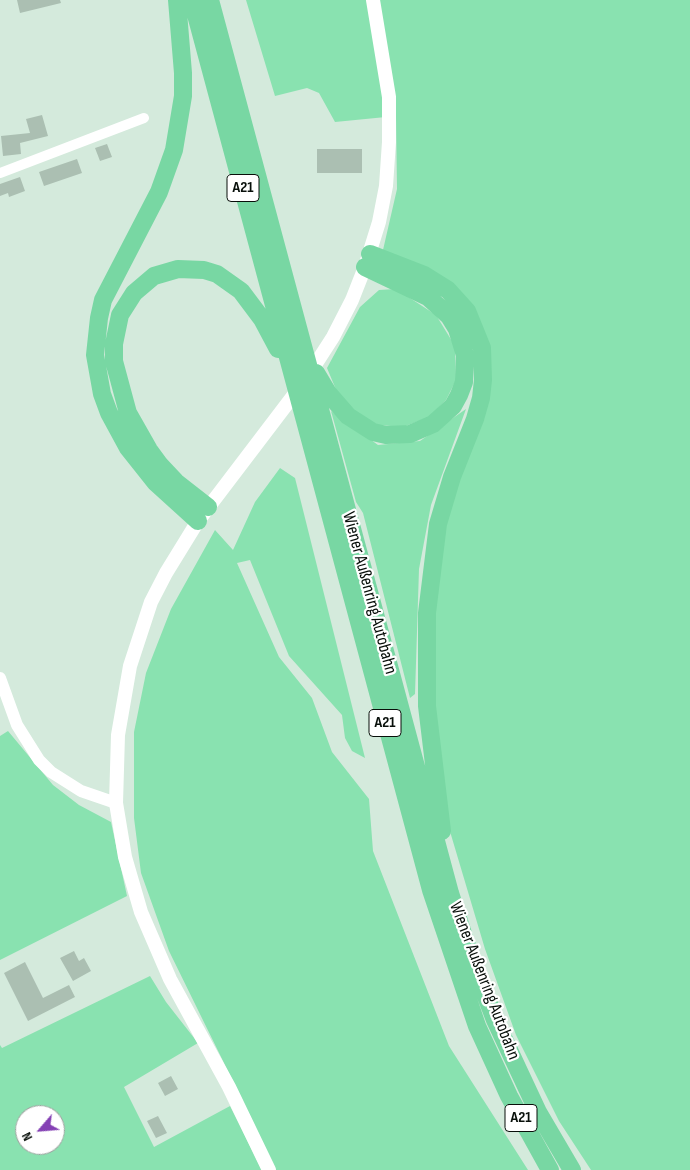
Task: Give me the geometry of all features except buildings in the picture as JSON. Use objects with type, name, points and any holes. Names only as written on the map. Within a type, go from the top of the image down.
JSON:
[{"type":"highway","points":[[177,0],[183,81],[179,127],[174,150],[159,192],[104,300],[98,318],[95,355],[102,394],[128,448],[155,482],[203,514]]},
{"type":"highway","name":"Wiener Außenring Autobahn","points":[[192,0],[416,840],[453,960],[494,1064],[550,1170]]},
{"type":"highway","name":"Wiener Außenring Autobahn","points":[[210,0],[450,893],[467,946],[499,1028],[538,1112],[572,1170]]},
{"type":"highway","points":[[306,356],[338,406],[348,416],[373,432],[398,435],[410,434],[433,424],[453,406],[464,382],[466,368],[464,348],[457,329],[440,307],[428,297],[367,260]]},
{"type":"highway","points":[[367,260],[424,274],[448,290],[466,311],[482,348],[483,380],[481,398],[452,477],[438,524],[427,613],[426,662],[430,733],[450,893]]},
{"type":"highway","points":[[203,514],[160,465],[145,444],[128,413],[117,379],[114,361],[116,330],[126,302],[143,283],[165,272],[191,268],[217,274],[241,291],[252,303],[292,376]]},
{"type":"main road","points":[[269,1170],[229,1087],[170,979],[150,937],[125,857],[116,803],[118,735],[122,703],[130,666],[151,602],[175,557],[203,514],[270,426],[333,337],[352,300],[367,260],[386,186],[389,142],[389,97],[373,0]]},
{"type":"street","points":[[0,173],[144,118]]},
{"type":"street","points":[[0,678],[17,725],[40,760],[52,772],[81,790],[116,803]]},
{"type":"green space","points":[[246,0],[690,0],[690,1170],[591,1170],[559,1121],[516,1035],[485,949],[446,818],[436,718],[431,619],[444,517],[485,401],[474,310],[383,250],[397,189],[396,116],[335,122],[319,93],[307,88],[275,96]]},
{"type":"green space","points":[[396,289],[436,315],[455,346],[456,380],[446,400],[429,417],[403,427],[378,425],[356,414],[337,392],[327,368],[360,307],[379,290]]},
{"type":"green space","points":[[466,409],[431,505],[419,569],[415,694],[410,698],[363,513],[356,502],[331,411],[378,445],[420,441]]},
{"type":"green space","points":[[280,468],[295,478],[365,758],[352,751],[345,738],[342,715],[289,656],[250,560],[237,563],[279,657],[312,698],[332,752],[369,799],[373,851],[449,1046],[528,1170],[275,1170],[169,951],[141,873],[134,818],[134,732],[146,673],[171,609],[215,530],[233,550],[255,502]]},
{"type":"green space","points":[[8,731],[53,785],[79,805],[111,822],[127,896],[0,960],[0,736]]},
{"type":"green space","points":[[150,976],[166,1002],[198,1043],[124,1087],[154,1147],[230,1106],[262,1170],[0,1170],[0,1045],[2,1048]]}]
